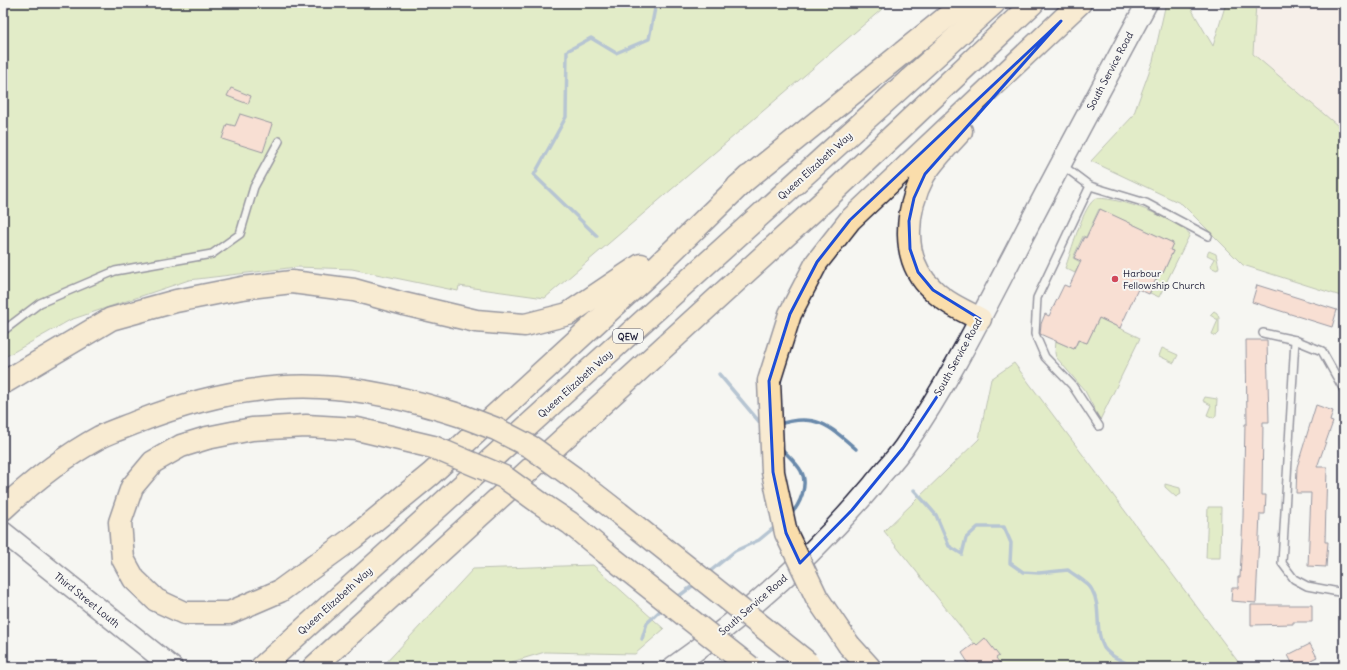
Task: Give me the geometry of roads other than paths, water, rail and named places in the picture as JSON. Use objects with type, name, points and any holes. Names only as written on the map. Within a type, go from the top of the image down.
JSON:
[{"type":"highway","points":[[3,383],[111,319],[176,301],[242,288],[278,283],[292,282],[354,290],[404,304],[476,320],[525,325],[568,314],[639,267],[678,237],[748,177],[964,3]]},
{"type":"highway","name":"Queen Elizabeth Way","points":[[262,667],[994,3]]},
{"type":"highway","points":[[314,667],[826,198],[1033,3]]},
{"type":"highway","points":[[869,667],[849,644],[817,598],[786,533],[773,472],[769,381],[790,314],[817,262],[846,226],[890,181],[1080,3]]},
{"type":"highway","points":[[980,319],[953,304],[933,290],[918,272],[910,248],[909,221],[914,198],[925,174],[954,138],[1062,21]]},
{"type":"highway","points":[[748,177],[647,276],[430,474],[353,538],[280,591],[229,613],[184,613],[156,600],[134,579],[123,559],[120,522],[132,487],[153,462],[181,446],[207,438],[252,429],[306,426],[357,429],[433,447],[504,477],[570,523],[750,667]]},
{"type":"highway","points":[[9,504],[59,463],[101,437],[156,415],[215,396],[272,388],[320,387],[368,392],[410,400],[462,416],[496,429],[531,447],[619,513],[810,665]]},
{"type":"main road","name":"South Service Road","points":[[673,667],[712,640],[757,604],[812,552],[852,510],[903,448],[948,380],[1060,164],[1147,3]]},
{"type":"main road","name":"Third Street Louth","points":[[3,532],[172,667]]},
{"type":"lane","points":[[1344,54],[1344,61]]},
{"type":"lane","points":[[3,331],[40,303],[116,271],[212,254],[240,234],[254,187],[279,141]]},
{"type":"lane","points":[[1060,164],[1090,186],[1146,203],[1208,236]]},
{"type":"lane","points":[[1090,186],[1038,298],[1035,334],[1045,357],[1072,385],[1099,426]]},
{"type":"lane","points":[[1263,333],[1295,340],[1322,351],[1344,390]]},
{"type":"lane","points":[[1295,340],[1282,563],[1294,579],[1307,586],[1344,592]]},
{"type":"waterway","points":[[597,236],[534,175],[566,117],[567,51],[591,38],[616,53],[649,39],[656,3]]},
{"type":"waterway","points":[[719,374],[762,425]]},
{"type":"waterway","points":[[777,425],[790,421],[801,420],[820,423],[829,427],[856,449]]},
{"type":"waterway","points":[[780,447],[797,465],[801,471],[804,482],[804,488],[800,500],[790,515]]},
{"type":"waterway","points":[[914,490],[936,515],[949,546],[962,554],[966,538],[978,527],[1004,527],[1011,543],[1010,563],[1023,572],[1039,573],[1068,570],[1084,582],[1090,587],[1095,597],[1098,611],[1099,633],[1104,648],[1114,657],[1132,667]]},
{"type":"waterway","points":[[708,573],[735,551],[759,540],[776,526]]},
{"type":"waterway","points":[[675,599],[695,584]]},
{"type":"waterway","points":[[642,639],[647,623],[663,608]]},
{"type":"place","name":"Harbour Fellowship Church","points":[[1115,279]]}]
